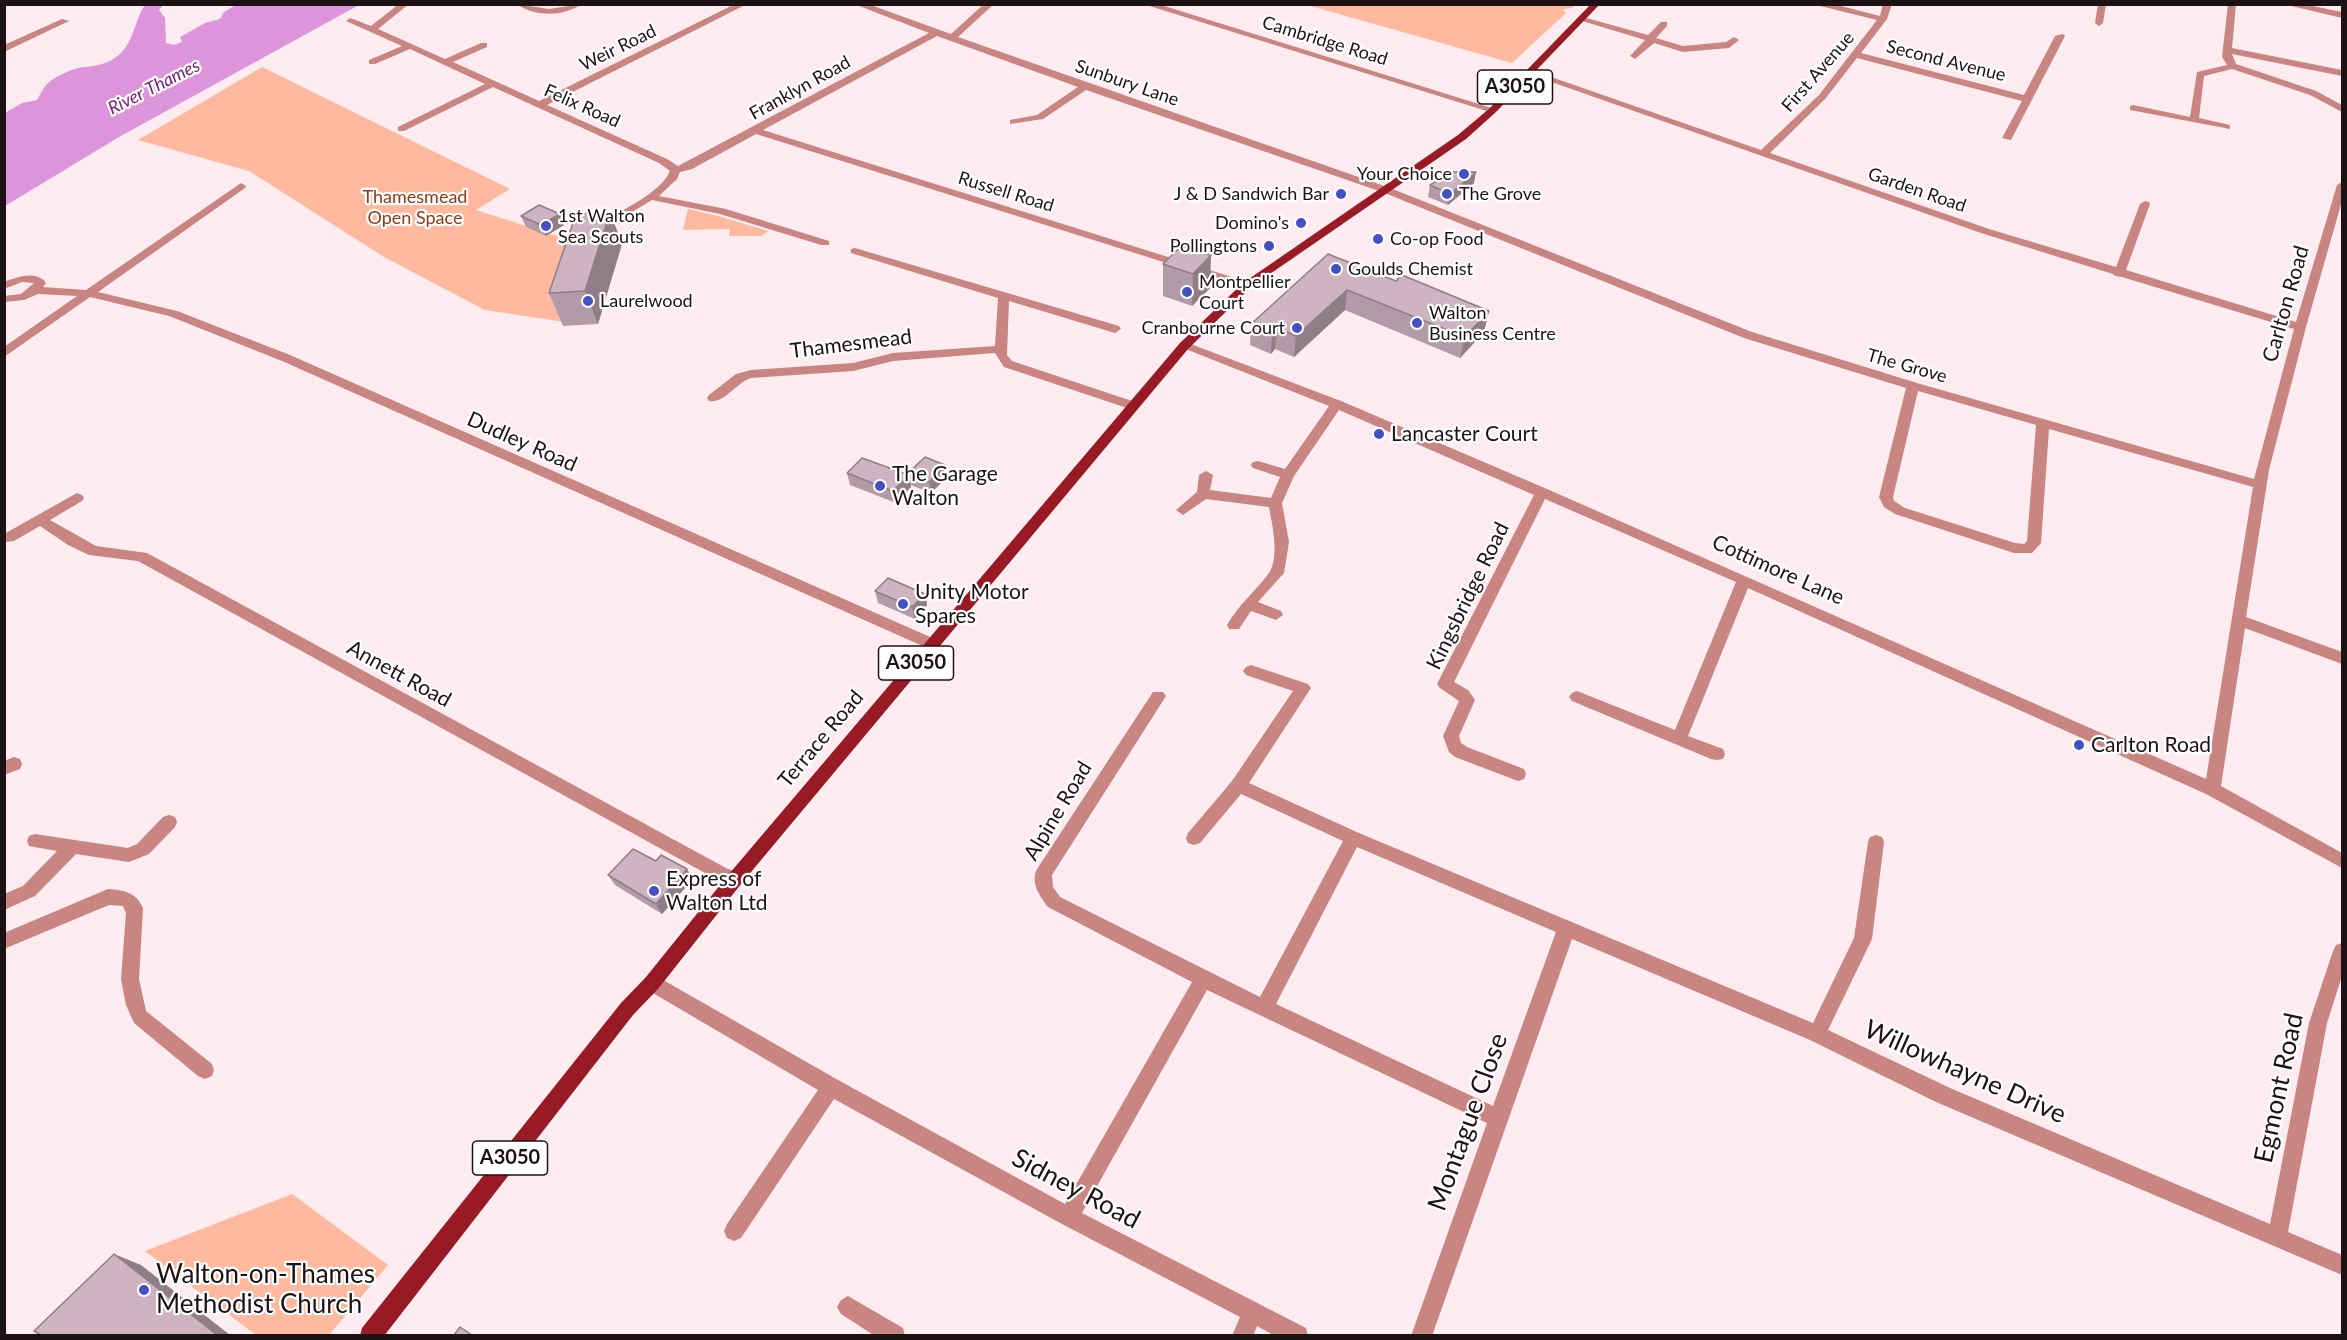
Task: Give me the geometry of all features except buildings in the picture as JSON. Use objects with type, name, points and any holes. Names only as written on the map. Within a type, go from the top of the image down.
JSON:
[{"type":"main road","name":"Terrace Road","points":[[370,1335],[627,1009],[1184,346],[1247,285],[1462,137],[1493,110],[1596,4]]},
{"type":"street","points":[[372,29],[405,4]]},
{"type":"street","points":[[520,4],[545,13],[560,11],[578,4]]},
{"type":"street","name":"Weir Road","points":[[539,105],[743,4]]},
{"type":"street","name":"Sunbury Lane","points":[[858,4],[1085,86],[1386,190]]},
{"type":"street","points":[[952,38],[990,4]]},
{"type":"street","name":"Cambridge Road","points":[[1147,4],[1493,110]]},
{"type":"street","points":[[1816,4],[1883,20]]},
{"type":"street","name":"First Avenue","points":[[1763,154],[1822,97],[1883,20],[1888,4]]},
{"type":"street","points":[[2099,23],[2102,4]]},
{"type":"street","points":[[2232,4],[2228,61],[2233,66],[2313,93],[2343,110]]},
{"type":"street","points":[[2287,4],[2343,15]]},
{"type":"street","points":[[1582,18],[1683,49],[1729,45],[1734,40]]},
{"type":"street","points":[[4,49],[66,21]]},
{"type":"street","name":"Felix Road","points":[[350,21],[663,161],[676,170]]},
{"type":"street","points":[[1635,56],[1664,24]]},
{"type":"street","name":"Franklyn Road","points":[[676,170],[755,131],[937,32]]},
{"type":"street","name":"Second Avenue","points":[[2007,138],[2060,36]]},
{"type":"street","points":[[446,62],[484,45]]},
{"type":"street","points":[[372,62],[410,46]]},
{"type":"street","points":[[2228,50],[2343,73]]},
{"type":"street","name":"Second Avenue","points":[[1856,55],[2027,99]]},
{"type":"street","points":[[2194,121],[2200,74],[2233,66]]},
{"type":"street","name":"Garden Road","points":[[1528,72],[1985,231],[2119,274],[2300,327]]},
{"type":"street","points":[[401,129],[492,84]]},
{"type":"street","points":[[1013,122],[1040,117],[1085,86]]},
{"type":"street","points":[[2133,108],[2227,127]]},
{"type":"street","name":"Russell Road","points":[[755,131],[1247,285]]},
{"type":"street","points":[[587,234],[650,197],[671,181],[676,170]]},
{"type":"street","name":"Carlton Road","points":[[2212,789],[2260,485],[2300,327],[2343,185]]},
{"type":"street","points":[[4,353],[91,294],[241,186]]},
{"type":"street","name":"The Grove","points":[[1386,190],[1748,335],[1913,386],[2260,485]]},
{"type":"street","points":[[650,197],[722,212],[825,243]]},
{"type":"street","points":[[2119,274],[2145,204]]},
{"type":"street","points":[[855,251],[1115,329]]},
{"type":"street","points":[[4,286],[21,279],[34,278],[40,283],[36,290],[17,298],[4,299]]},
{"type":"street","name":"Dudley Road","points":[[36,290],[91,294],[173,313],[286,358],[932,644]]},
{"type":"street","points":[[1004,294],[1001,349],[1003,360],[1015,368],[1134,406]]},
{"type":"street","name":"Cottimore Lane","points":[[1184,346],[1337,404],[2140,755],[2212,789],[2343,861]]},
{"type":"street","name":"Thamesmead","points":[[713,398],[740,377],[751,374],[853,367],[893,357],[1001,349]]},
{"type":"street","points":[[1913,386],[1886,497],[1889,504],[1900,512],[2014,548],[2027,549],[2034,543],[2043,423]]},
{"type":"street","points":[[1234,625],[1248,604],[1277,573],[1282,542],[1275,503],[1287,475],[1337,404]]},
{"type":"street","points":[[1258,465],[1287,475]]},
{"type":"street","points":[[1183,510],[1203,494],[1206,475]]},
{"type":"street","name":"Kingsbridge Road","points":[[1518,774],[1461,752],[1455,747],[1451,736],[1467,700],[1463,694],[1445,684],[1542,492]]},
{"type":"street","points":[[1203,494],[1275,503]]},
{"type":"street","points":[[9,538],[77,498]]},
{"type":"street","name":"Annett Road","points":[[40,520],[85,548],[98,552],[127,553],[142,557],[720,873],[735,879]]},
{"type":"street","points":[[1679,738],[1744,580]]},
{"type":"street","points":[[1248,604],[1276,615]]},
{"type":"street","points":[[2239,620],[2343,658]]},
{"type":"street","points":[[1194,838],[1238,786],[1303,688],[1251,671]]},
{"type":"street","name":"Alpine Road","points":[[1158,696],[1043,874],[1045,889],[1054,902],[1203,979],[1497,1118]]},
{"type":"street","points":[[1577,697],[1718,754]]},
{"type":"street","name":"Willowhayne Drive","points":[[1238,786],[1353,838],[1817,1034],[1943,1095],[2343,1265]]},
{"type":"street","points":[[35,841],[129,855],[143,849],[169,822]]},
{"type":"street","points":[[1264,1008],[1353,838]]},
{"type":"street","points":[[1817,1034],[1863,939],[1876,842]]},
{"type":"street","points":[[4,903],[29,891],[73,846]]},
{"type":"street","points":[[4,941],[108,897],[122,897],[130,900],[135,913],[129,982],[134,992],[134,1006],[140,1017],[205,1070]]},
{"type":"street","name":"Montague Close","points":[[1421,1335],[1567,927]]},
{"type":"street","name":"Egmont Road","points":[[2277,1238],[2318,1023],[2343,951]]},
{"type":"street","points":[[1069,1217],[1203,979]]},
{"type":"street","name":"Sidney Road","points":[[652,982],[831,1087],[1069,1217],[1298,1335]]},
{"type":"street","points":[[734,1231],[831,1087]]},
{"type":"street","points":[[848,1307],[895,1335]]},
{"type":"street","points":[[1242,1335],[1253,1311]]},
{"type":"green space","points":[[1575,4],[1572,8],[1563,9],[1566,13],[1512,63],[1307,5]]},
{"type":"green space","name":"Thamesmead Open Space","points":[[262,67],[510,189],[476,210],[589,246],[565,322],[485,310],[384,257],[249,171],[138,140]]},
{"type":"green space","points":[[688,209],[768,231],[762,236],[729,236],[730,229],[683,230]]},
{"type":"green space","points":[[292,1194],[388,1265],[329,1335],[256,1335],[145,1251]]},
{"type":"water","name":"River Thames","points":[[145,5],[163,5],[159,10],[165,18],[166,43],[174,45],[182,42],[180,37],[205,23],[220,19],[224,12],[236,5],[359,5],[119,137],[5,206],[5,113],[22,103],[37,100],[47,84],[59,76],[81,67],[104,63],[120,54],[125,49]]},
{"type":"place","name":"Your Choice","points":[[1464,174]]},
{"type":"place","name":"J & D Sandwich Bar","points":[[1341,194]]},
{"type":"place","name":"The Grove","points":[[1447,194]]},
{"type":"place","name":"Domino's","points":[[1301,223]]},
{"type":"place","name":"1st Walton Sea Scouts","points":[[546,226]]},
{"type":"place","name":"Co-op Food","points":[[1378,239]]},
{"type":"place","name":"Pollingtons","points":[[1269,246]]},
{"type":"place","name":"Goulds Chemist","points":[[1336,269]]},
{"type":"place","name":"Montpellier Court","points":[[1187,292]]},
{"type":"place","name":"Laurelwood","points":[[588,301]]},
{"type":"place","name":"Walton Business Centre","points":[[1417,323]]},
{"type":"place","name":"Cranbourne Court","points":[[1297,328]]},
{"type":"place","name":"Lancaster Court","points":[[1379,434]]},
{"type":"place","name":"The Garage Walton","points":[[880,486]]},
{"type":"place","name":"Unity Motor Spares","points":[[903,604]]},
{"type":"place","name":"Carlton Road","points":[[2079,745]]},
{"type":"place","name":"Express of Walton Ltd","points":[[654,891]]},
{"type":"place","name":"Walton-on-Thames Methodist Church","points":[[144,1290]]}]
